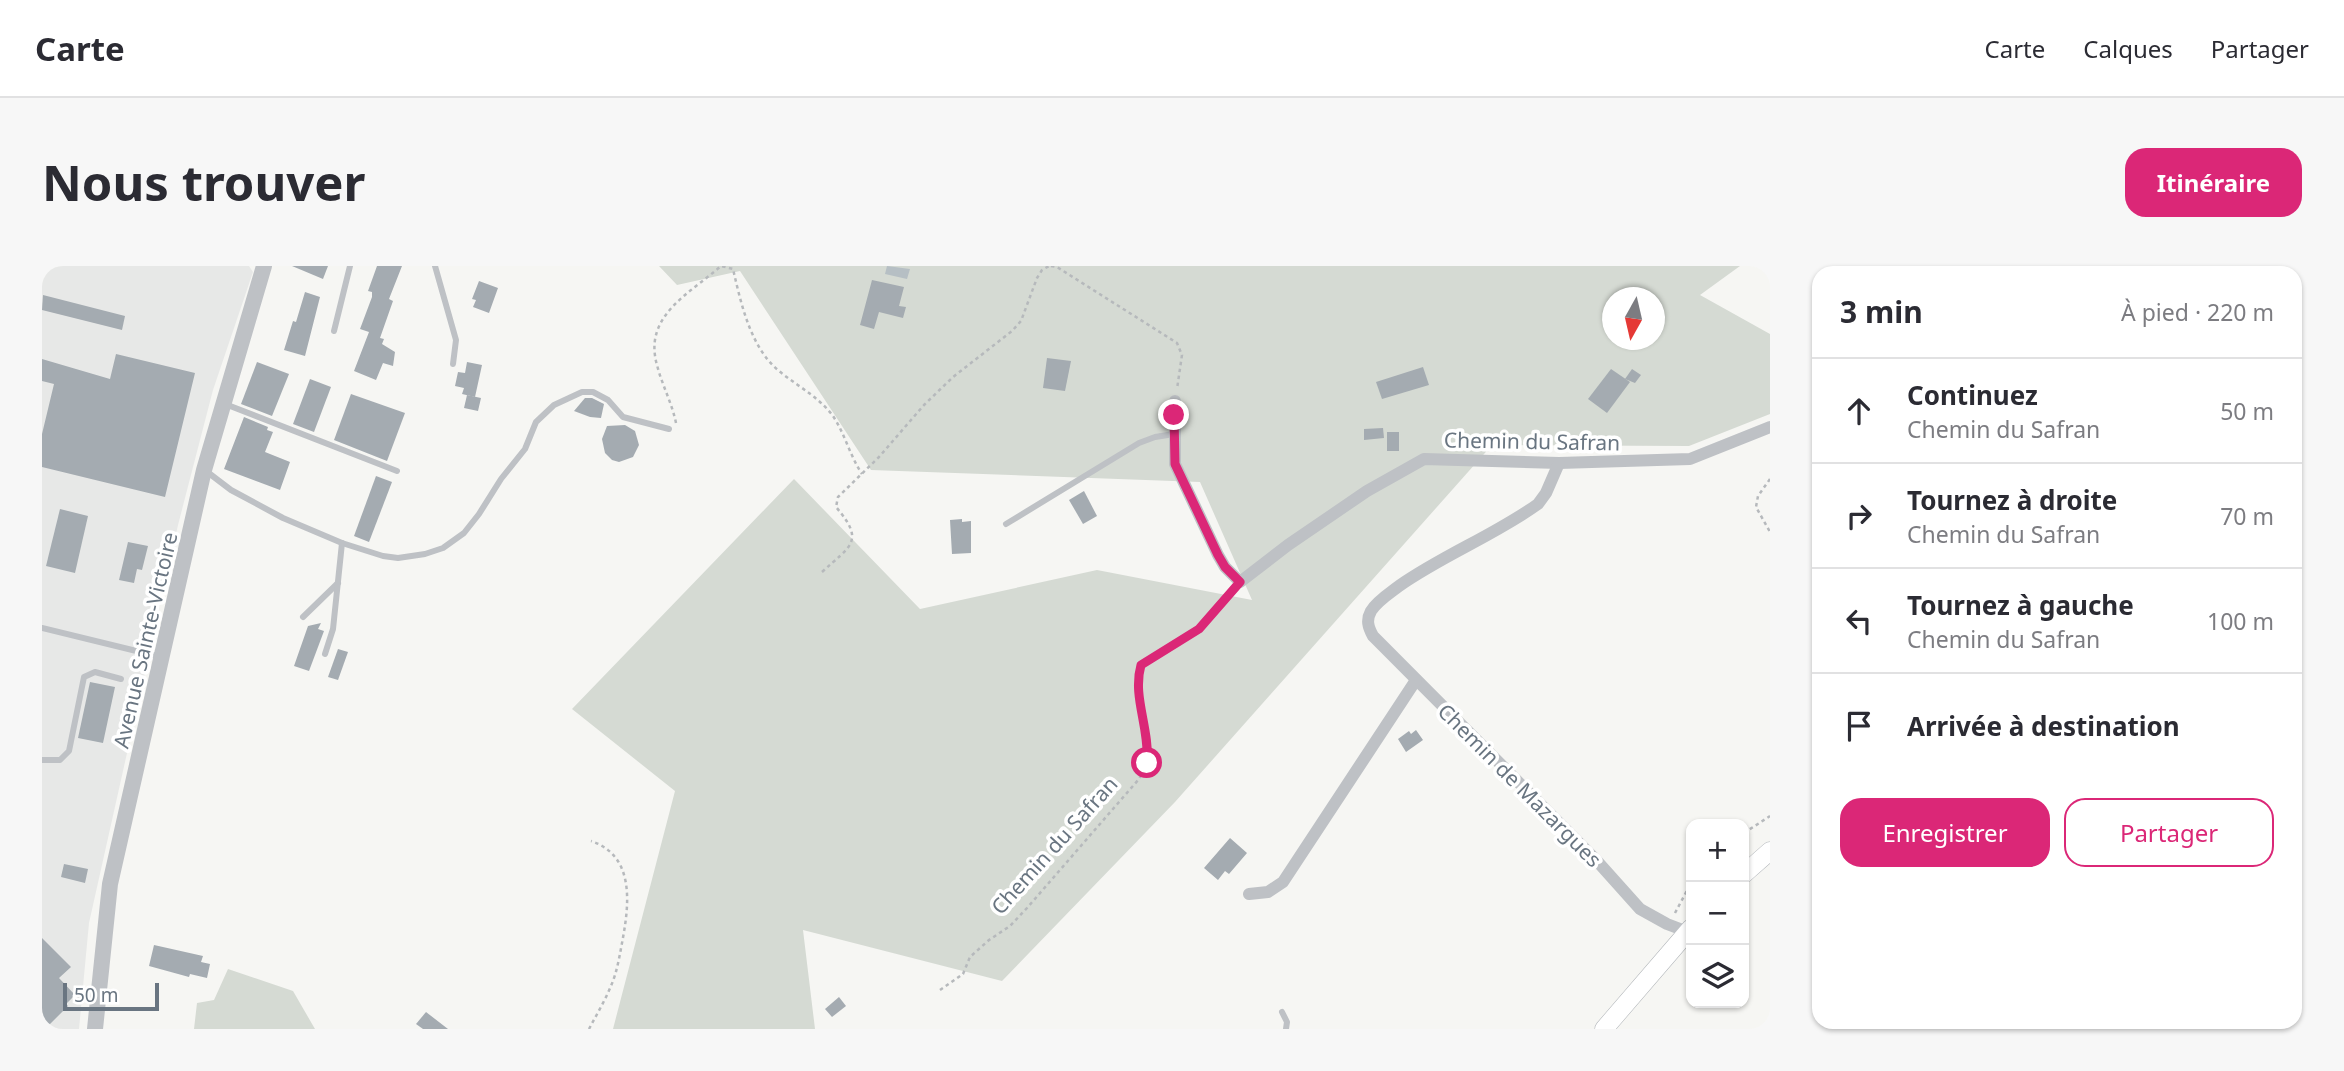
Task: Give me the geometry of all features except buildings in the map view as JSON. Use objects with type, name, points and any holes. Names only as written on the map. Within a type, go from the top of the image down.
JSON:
[{"type":"main road","points":[[1749,870],[1770,851]]},
{"type":"main road","name":"Chemin de Mazargues","points":[[1604,1029],[1686,933]]},
{"type":"street","name":"Avenue Sainte-Victoire","points":[[95,1029],[110,884],[204,470],[264,266]]},
{"type":"street","points":[[1175,401],[1175,464],[1218,555],[1225,567],[1240,582]]},
{"type":"street","name":"Chemin du Safran","points":[[1240,582],[1367,491],[1424,459],[1559,463],[1690,460],[1770,427]]},
{"type":"street","name":"Chemin de Mazargues","points":[[1559,463],[1546,493],[1538,504],[1423,569],[1372,609],[1368,628],[1416,680],[1597,861],[1640,909],[1667,924],[1686,929]]},
{"type":"street","points":[[1249,894],[1268,892],[1283,882],[1416,680]]},
{"type":"lane","points":[[334,331],[350,266]]},
{"type":"lane","points":[[435,266],[456,341],[453,364]]},
{"type":"lane","points":[[204,470],[231,490],[283,518],[342,543],[398,558],[443,548],[464,533],[525,449],[536,422],[554,405],[582,392],[593,392],[608,400],[624,417],[669,429]]},
{"type":"lane","points":[[223,403],[397,471]]},
{"type":"lane","points":[[1006,524],[1139,443],[1174,434]]},
{"type":"lane","points":[[325,654],[333,629],[342,543]]},
{"type":"lane","points":[[303,617],[338,583]]},
{"type":"lane","points":[[42,628],[163,657]]},
{"type":"lane","points":[[42,760],[60,760],[69,751],[85,677],[96,672],[121,678]]},
{"type":"lane","points":[[1282,1012],[1287,1021],[1286,1029]]},
{"type":"path","points":[[669,429],[676,430],[676,425],[653,349],[655,335],[663,316],[721,266],[733,268],[741,305],[763,356],[778,371],[811,393],[832,415],[842,432],[852,460],[862,474]]},
{"type":"path","points":[[822,572],[849,547],[853,534],[849,523],[836,507],[836,501],[924,405],[953,377],[1012,331],[1021,321],[1037,278],[1042,270],[1050,266],[1057,267],[1177,343],[1182,355],[1175,401]]},
{"type":"path","points":[[1770,479],[1758,496],[1756,507],[1770,532]]},
{"type":"path","name":"Chemin du Safran","points":[[940,990],[962,974],[970,957],[1010,926],[1027,908],[1139,779],[1147,763],[1149,743],[1137,680],[1141,665],[1199,629],[1240,582]]},
{"type":"path","points":[[1749,830],[1770,816]]},
{"type":"path","points":[[589,1029],[615,974],[627,915],[628,889],[619,861],[604,846],[591,841]]},
{"type":"path","points":[[1667,924],[1686,892]]},
{"type":"shaded area","points":[[42,266],[249,266],[253,272],[213,390],[178,525],[89,923],[79,1029],[42,1029]]},
{"type":"shaded area","points":[[659,266],[1740,266],[1700,295],[1770,334],[1770,414],[1689,446],[1492,445],[1175,802],[1002,981],[803,930],[815,1029],[613,1029],[675,791],[572,709],[794,479],[920,609],[1097,570],[1252,600],[1200,482],[871,470],[740,271],[677,285]]},
{"type":"shaded area","points":[[887,266],[910,269],[907,279],[885,274]]},
{"type":"shaded area","points":[[228,969],[293,991],[315,1029],[194,1029],[197,1003],[214,1000]]},
{"type":"route","points":[[1147,763],[1149,743],[1137,680],[1141,665],[1199,629],[1240,582],[1225,567],[1218,555],[1175,464],[1174,415]]}]
